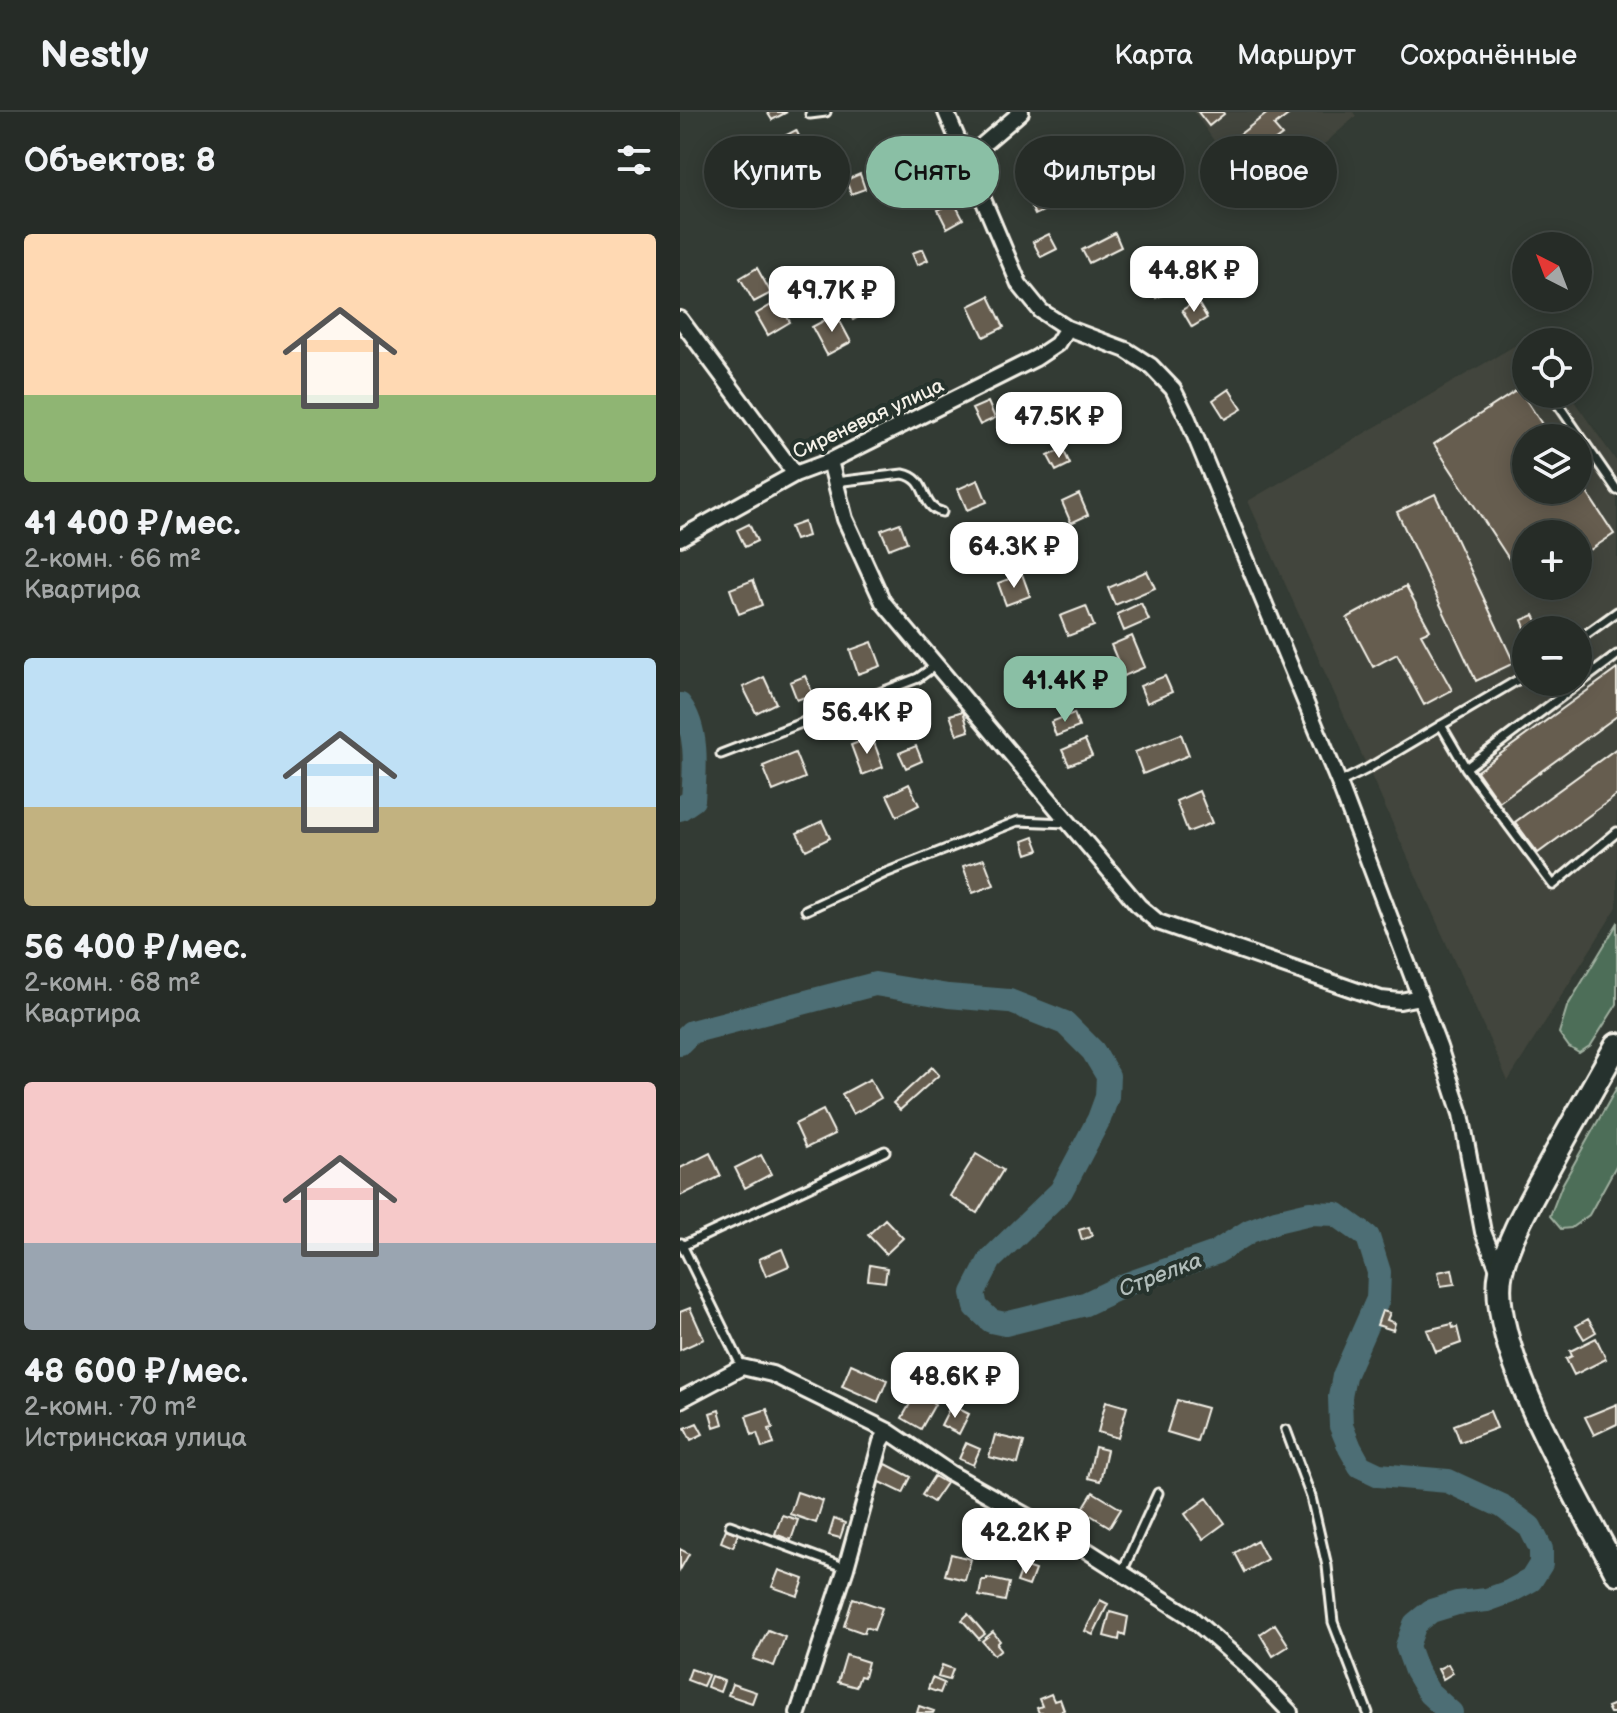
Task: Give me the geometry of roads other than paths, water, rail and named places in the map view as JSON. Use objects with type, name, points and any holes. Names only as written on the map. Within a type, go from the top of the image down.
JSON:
[{"type":"main road","points":[[1617,1045],[1530,1201],[1511,1240],[1500,1274],[1503,1322],[1520,1379],[1617,1573]]},
{"type":"street","points":[[946,112],[956,136]]},
{"type":"street","points":[[993,136],[1021,112]]},
{"type":"street","points":[[986,208],[1019,284],[1041,311],[1067,328],[1126,350],[1151,366],[1173,389],[1188,419],[1339,783],[1420,997],[1461,1114],[1483,1232],[1500,1274]]},
{"type":"street","points":[[680,319],[795,474]]},
{"type":"street","name":"Сиреневая улица","points":[[680,538],[795,474],[830,461],[1036,358],[1057,344],[1067,328]]},
{"type":"street","points":[[830,461],[845,519],[883,602],[1139,906],[1158,922],[1381,999],[1400,1001],[1420,997]]},
{"type":"street","points":[[680,1400],[742,1367],[772,1374],[888,1431],[950,1473],[1080,1546],[1188,1615],[1243,1663],[1290,1713],[1305,1713]]},
{"type":"street","points":[[798,1713],[846,1568],[881,1442],[888,1431]]},
{"type":"lane","points":[[810,114],[826,112]]},
{"type":"lane","points":[[1561,408],[1617,490]]},
{"type":"lane","points":[[835,482],[911,475],[921,484],[934,510],[942,512]]},
{"type":"lane","points":[[1592,630],[1617,612]]},
{"type":"lane","points":[[1466,768],[1617,655]]},
{"type":"lane","points":[[721,754],[918,678],[936,665]]},
{"type":"lane","points":[[1339,783],[1512,683]]},
{"type":"lane","points":[[1441,725],[1466,768],[1553,885],[1617,832]]},
{"type":"lane","points":[[806,910],[885,873],[1018,821],[1067,823]]},
{"type":"lane","points":[[742,1367],[681,1244],[885,1151]]},
{"type":"lane","points":[[1286,1430],[1311,1497],[1327,1566],[1333,1622],[1368,1713]]},
{"type":"lane","points":[[1121,1574],[1158,1493]]},
{"type":"lane","points":[[730,1525],[846,1568]]},
{"type":"waterway","name":"Стрелка","points":[[680,705],[690,726],[695,763],[693,800],[680,809]]},
{"type":"waterway","name":"Стрелка","points":[[680,1043],[691,1032],[875,984],[948,996],[1009,1001],[1065,1023],[1093,1051],[1108,1076],[1107,1097],[1099,1119],[1061,1191],[990,1260],[973,1293],[976,1307],[991,1321],[1005,1324],[1085,1304],[1127,1284],[1215,1253],[1250,1231],[1310,1213],[1336,1214],[1368,1237],[1379,1272],[1378,1299],[1344,1376],[1340,1397],[1341,1426],[1350,1448],[1360,1466],[1379,1475],[1448,1481],[1502,1506],[1530,1527],[1541,1549],[1541,1564],[1531,1580],[1487,1600],[1457,1603],[1431,1611],[1415,1624],[1407,1646],[1416,1671],[1429,1693],[1451,1713]]}]
